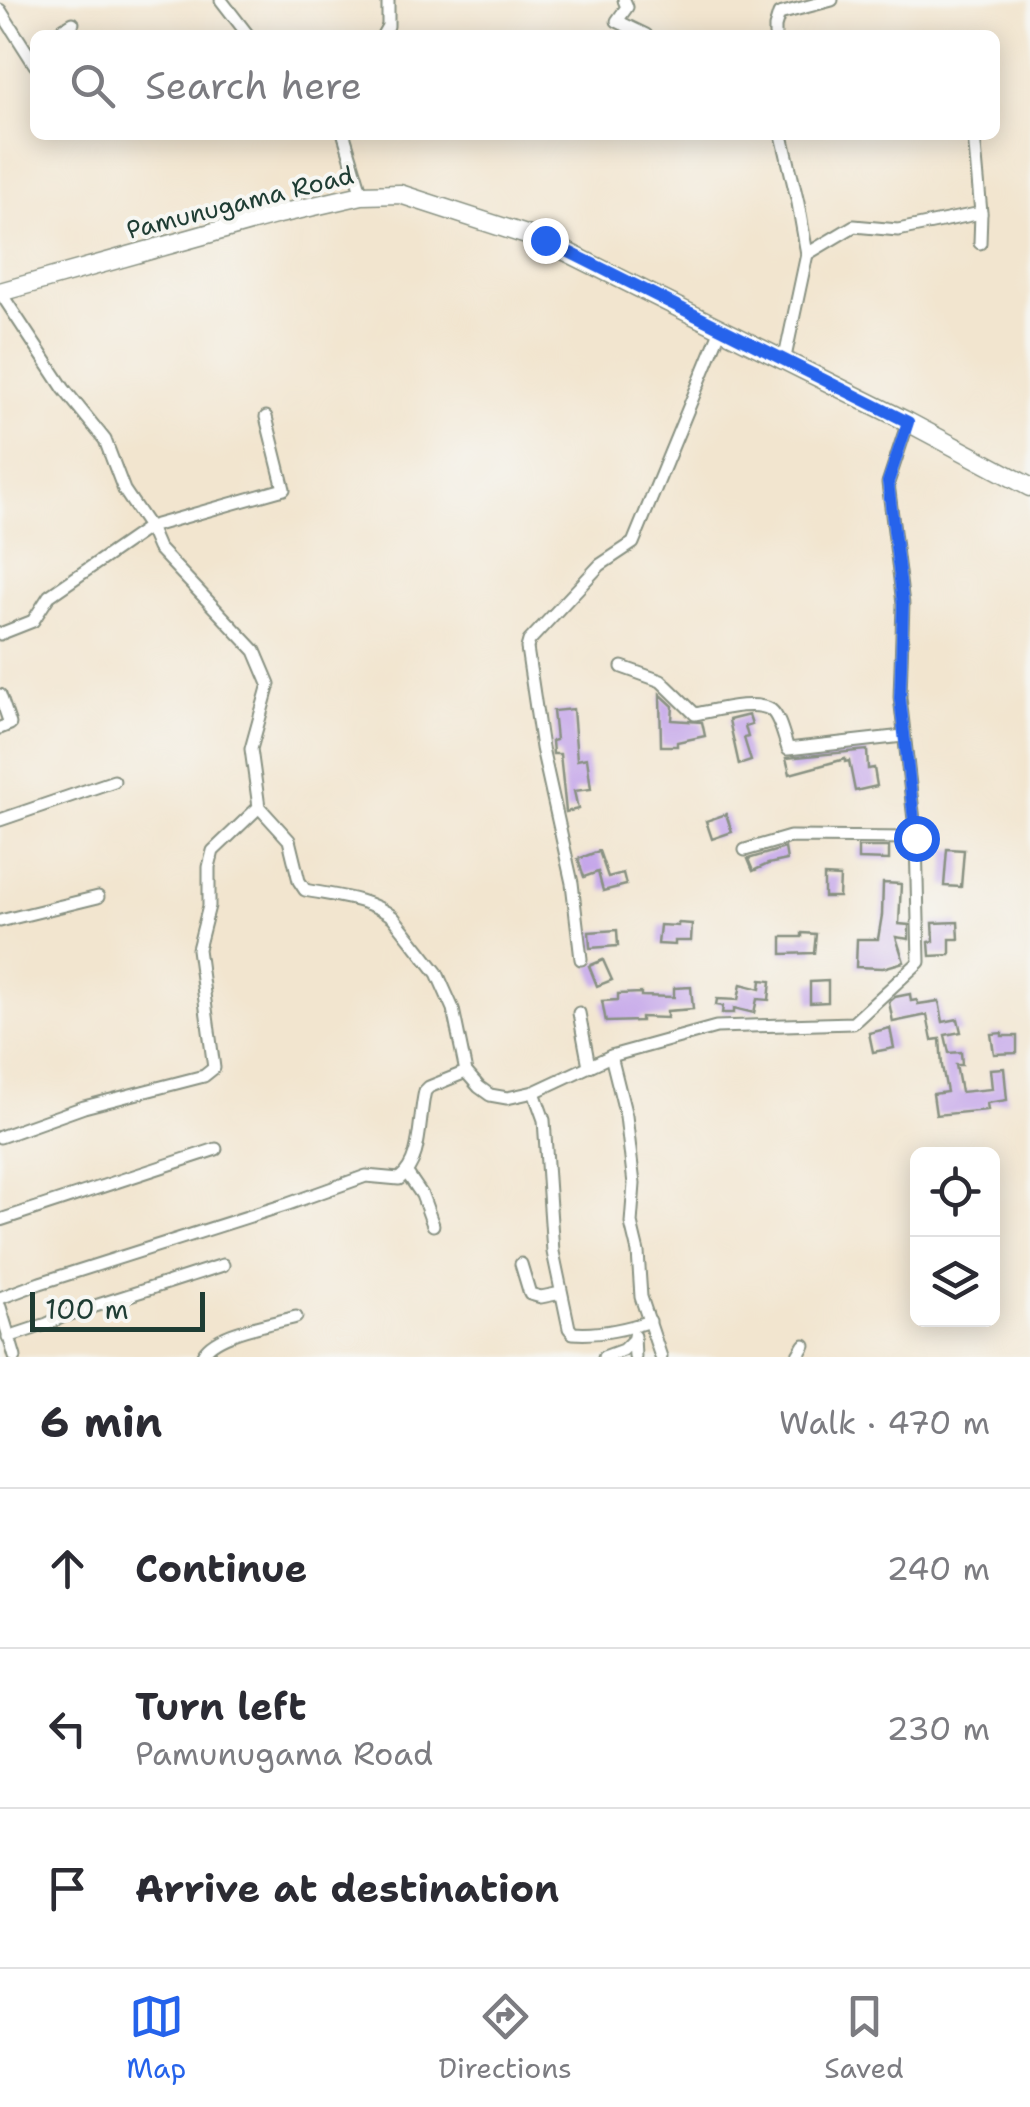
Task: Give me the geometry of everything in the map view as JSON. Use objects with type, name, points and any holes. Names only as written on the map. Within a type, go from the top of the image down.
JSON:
[{"type":"main road","name":"Pamunugama Road","points":[[0,292],[258,220],[362,196],[400,194],[545,240],[1030,487]]},
{"type":"street","points":[[222,0],[244,30]]},
{"type":"street","points":[[386,30],[388,0]]},
{"type":"street","points":[[624,0],[627,6],[617,20],[636,30]]},
{"type":"street","points":[[775,30],[779,14],[832,0]]},
{"type":"street","points":[[0,10],[30,47]]},
{"type":"street","points":[[60,30],[73,22]]},
{"type":"street","points":[[345,140],[362,196]]},
{"type":"street","points":[[783,140],[807,254],[784,362]]},
{"type":"street","points":[[974,140],[980,243]]},
{"type":"street","points":[[807,254],[854,226],[898,230],[981,212]]},
{"type":"street","points":[[0,292],[64,389],[105,440],[124,490],[158,548],[255,651],[269,684],[251,749],[258,807],[288,840],[299,881],[305,890],[359,900],[393,917],[437,972],[453,1009],[466,1072],[479,1088],[506,1098],[534,1092],[611,1056],[716,1028],[853,1022],[919,962],[916,838],[900,698],[903,604],[888,482],[908,422]]},
{"type":"street","points":[[581,959],[572,884],[542,748],[527,648],[529,641],[600,565],[632,543],[720,329]]},
{"type":"street","points":[[0,634],[33,621],[48,596],[149,527],[284,489],[266,417]]},
{"type":"street","points":[[622,666],[661,681],[695,714],[747,705],[768,708],[774,712],[788,749],[903,736]]},
{"type":"street","points":[[0,695],[10,724],[0,728]]},
{"type":"street","points":[[0,820],[114,780]]},
{"type":"street","points":[[0,1137],[84,1107],[204,1076],[214,1068],[198,949],[209,906],[209,866],[214,851],[258,807]]},
{"type":"street","points":[[744,850],[790,836],[916,838]]},
{"type":"street","points":[[0,921],[98,896]]},
{"type":"street","points":[[579,1013],[589,1066]]},
{"type":"street","points":[[611,1056],[626,1116],[634,1184],[631,1224],[638,1252],[641,1297],[660,1357]]},
{"type":"street","points":[[0,1298],[366,1176],[399,1179],[407,1173],[415,1156],[425,1091],[466,1072]]},
{"type":"street","points":[[534,1092],[544,1120],[554,1252],[569,1328],[573,1333],[634,1333]]},
{"type":"street","points":[[0,1220],[216,1149]]},
{"type":"street","points":[[407,1173],[422,1195],[433,1225]]},
{"type":"street","points":[[521,1264],[530,1294],[541,1297],[560,1293]]},
{"type":"street","points":[[8,1337],[223,1265]]},
{"type":"street","points":[[0,1307],[14,1357]]},
{"type":"street","points":[[202,1357],[207,1347],[259,1324],[296,1317]]},
{"type":"street","points":[[604,1357],[622,1350],[634,1333],[650,1322]]},
{"type":"street","points":[[634,1333],[634,1357]]},
{"type":"building","points":[[660,694],[673,706],[672,720],[702,722],[705,736],[677,742],[677,746],[661,746]]},
{"type":"building","points":[[573,709],[577,760],[587,758],[591,789],[574,791],[578,809],[566,812],[560,754],[553,754],[553,711]]},
{"type":"building","points":[[749,715],[752,724],[745,726],[748,737],[744,738],[751,761],[739,765],[729,720]]},
{"type":"building","points":[[867,750],[868,769],[874,768],[877,786],[855,791],[849,761],[845,759],[790,774],[786,758]]},
{"type":"building","points":[[726,814],[732,832],[712,839],[706,821]]},
{"type":"building","points":[[858,847],[889,847],[889,860],[858,859]]},
{"type":"building","points":[[785,848],[787,860],[753,871],[748,859]]},
{"type":"building","points":[[947,849],[964,850],[961,887],[944,886]]},
{"type":"building","points":[[599,851],[608,877],[623,873],[626,885],[603,891],[598,872],[584,877],[578,859]]},
{"type":"building","points":[[824,876],[840,877],[839,897],[824,897]]},
{"type":"building","points":[[883,883],[901,884],[899,924],[909,925],[909,939],[896,937],[904,962],[883,968],[856,967],[857,939],[878,939]]},
{"type":"building","points":[[958,922],[959,939],[950,939],[950,955],[930,956],[933,923]]},
{"type":"building","points":[[692,924],[691,941],[658,944],[660,925]]},
{"type":"building","points":[[617,930],[618,946],[590,948],[589,932]]},
{"type":"building","points":[[802,933],[816,934],[814,953],[782,954],[782,937],[802,937]]},
{"type":"building","points":[[603,960],[612,980],[597,986],[589,966]]},
{"type":"building","points":[[761,980],[771,981],[769,1000],[757,999],[754,1013],[734,1008],[734,1013],[722,1013],[723,1006],[716,1005],[717,999],[738,1000],[741,984],[760,989]]},
{"type":"building","points":[[828,981],[828,1002],[810,1003],[810,982]]},
{"type":"building","points":[[691,987],[693,1009],[667,1011],[667,1018],[606,1022],[602,1001],[618,1000],[618,994],[674,997],[674,988]]},
{"type":"building","points":[[910,994],[911,1001],[917,1000],[918,1004],[939,1001],[943,1022],[958,1019],[961,1032],[945,1035],[949,1053],[961,1052],[962,1065],[956,1065],[961,1092],[992,1089],[990,1069],[1004,1068],[1007,1100],[987,1103],[988,1110],[936,1115],[933,1094],[947,1092],[940,1039],[932,1040],[927,1015],[893,1022],[889,1002]]},
{"type":"building","points":[[890,1028],[894,1048],[873,1052],[869,1033]]},
{"type":"building","points":[[991,1034],[1017,1036],[1017,1053],[994,1054]]},
{"type":"route","points":[[545,240],[908,422],[888,482],[903,604],[900,698],[916,838]]}]
